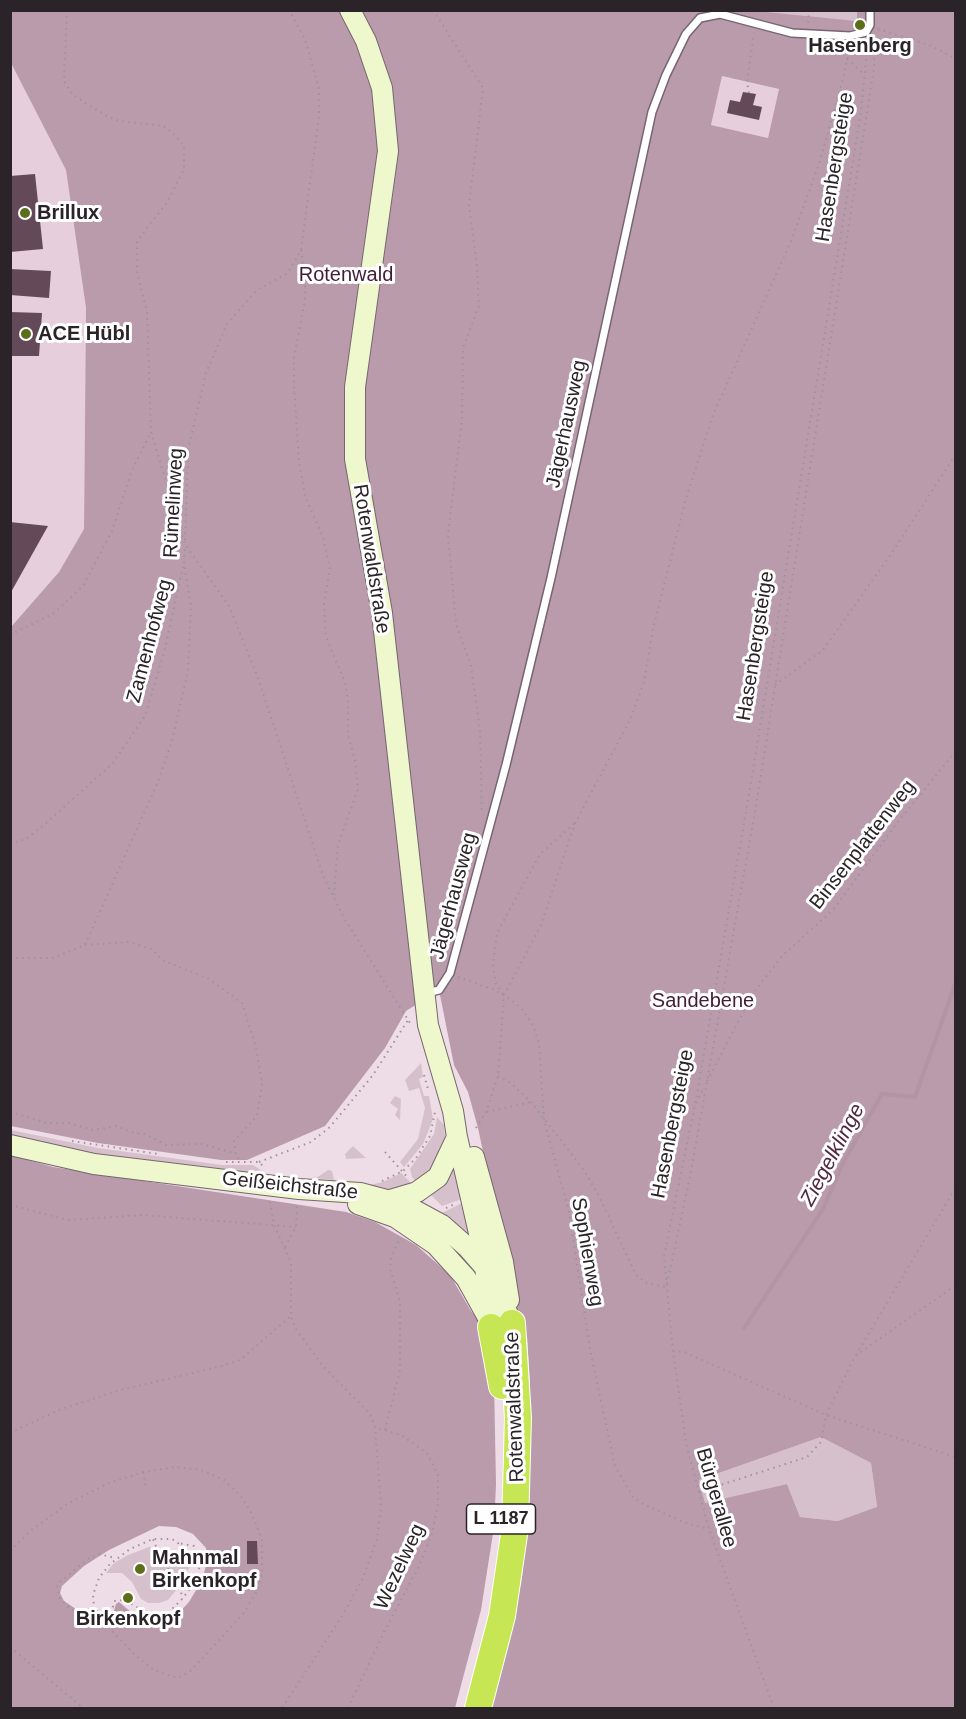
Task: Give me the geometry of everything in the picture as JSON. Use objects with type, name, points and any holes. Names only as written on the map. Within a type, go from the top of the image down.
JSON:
[{"type":"highway","name":"Rotenwaldstraße","points":[[462,1708],[487,1612],[501,1524],[502,1325]]},
{"type":"highway","name":"Rotenwaldstraße","points":[[478,1708],[502,1616],[515,1528],[518,1418],[502,1325]]},
{"type":"main road","name":"Rotenwaldstraße","points":[[350,10],[375,63],[387,122],[386,176],[355,387],[355,459],[382,613],[431,1040],[444,1110],[457,1137],[502,1325]]},
{"type":"main road","name":"Rotenwaldstraße","points":[[444,1110],[467,1135],[484,1189],[503,1262],[502,1325]]},
{"type":"main road","points":[[390,1200],[417,1192],[438,1177],[457,1137]]},
{"type":"main road","name":"Geißeichstraße","points":[[10,1145],[94,1164],[305,1196],[347,1191],[390,1200],[417,1210],[442,1225],[467,1247],[488,1271]]},
{"type":"main road","name":"Rotenwaldstraße","points":[[305,1196],[382,1212],[427,1237],[448,1256],[466,1278],[484,1308],[502,1325]]},
{"type":"lane","points":[[866,32],[870,25],[870,10]]},
{"type":"lane","name":"Jägerhausweg","points":[[424,994],[440,990],[450,974],[551,578],[652,112],[686,34],[700,18],[720,14],[792,33],[850,36],[866,32]]},
{"type":"path","points":[[67,10],[64,81],[73,95],[120,122],[163,126],[172,132],[184,146],[184,170],[168,201],[137,241],[137,272],[147,312],[150,432],[185,544],[229,606],[284,753],[324,878],[412,1027]]},
{"type":"path","name":"Rümelinweg","points":[[85,945],[157,784],[172,741],[188,671],[191,606],[184,564],[188,450],[206,373],[227,324],[257,290],[288,273],[301,250],[319,117],[319,89],[305,39],[289,10]]},
{"type":"path","points":[[433,10],[483,88],[469,205],[477,266],[479,306],[463,348],[462,419],[448,534],[456,624],[471,666],[480,729],[483,780],[481,833],[485,843]]},
{"type":"path","points":[[749,93],[747,82],[756,24]]},
{"type":"path","points":[[870,25],[883,32],[932,46],[956,59]]},
{"type":"path","points":[[498,1076],[512,1084],[531,1102],[583,1169],[598,1194],[636,1275],[647,1283],[666,1287],[690,1177],[775,685],[874,68],[874,40],[870,25]]},
{"type":"path","name":"Hasenbergsteige","points":[[666,1287],[664,1256],[695,1105],[748,800],[865,75],[868,51],[866,32]]},
{"type":"path","points":[[476,1128],[486,1112],[498,1076],[504,995],[541,925],[575,823],[630,720],[644,682],[653,629],[690,487],[713,415],[791,241],[819,164],[847,59],[850,36]]},
{"type":"path","points":[[847,59],[865,75]]},
{"type":"path","points":[[301,250],[305,279],[304,299],[294,358],[299,463],[306,500],[323,537],[330,569],[324,603],[326,637],[345,682],[348,702],[348,735],[355,760],[358,789],[338,845],[334,897]]},
{"type":"path","points":[[10,635],[54,613],[83,586],[112,531],[132,470],[150,432]]},
{"type":"path","points":[[775,685],[824,650],[889,557],[956,454]]},
{"type":"path","name":"Zamenhofweg","points":[[10,844],[26,838],[45,824],[113,763],[145,716],[165,649],[184,564]]},
{"type":"path","name":"Binsenplattenweg","points":[[695,1105],[754,992],[783,955],[833,910],[897,823],[956,751]]},
{"type":"path","points":[[504,995],[496,984],[493,966],[497,933],[540,854],[575,823]]},
{"type":"path","points":[[10,958],[53,958],[85,945],[128,942],[152,949],[162,960],[209,979],[242,1003],[256,1047],[262,1084],[257,1116],[234,1141],[236,1154],[241,1163]]},
{"type":"path","name":"Sophienweg","points":[[450,974],[504,995],[523,1010],[533,1024],[539,1043],[544,1120],[569,1212],[591,1355],[615,1466],[633,1497],[638,1501],[671,1518],[709,1529]]},
{"type":"path","points":[[222,1162],[259,1162],[311,1142],[330,1128],[373,1075],[408,1020]]},
{"type":"path","points":[[423,1071],[429,1090]]},
{"type":"path","points":[[486,1112],[531,1102]]},
{"type":"path","points":[[376,1182],[403,1171],[430,1136],[444,1110]]},
{"type":"path","points":[[10,1112],[47,1122],[69,1123],[93,1130],[117,1126],[166,1145],[202,1144],[236,1154]]},
{"type":"path","points":[[67,1140],[163,1155]]},
{"type":"path","points":[[385,1152],[410,1179]]},
{"type":"path","points":[[259,1162],[265,1168]]},
{"type":"path","points":[[699,1492],[807,1457],[821,1442],[826,1416],[855,1356],[956,1187]]},
{"type":"path","points":[[285,1247],[296,1227],[305,1196]]},
{"type":"path","points":[[439,1210],[462,1201]]},
{"type":"path","points":[[10,1205],[68,1220],[142,1215],[296,1227]]},
{"type":"path","points":[[270,1206],[274,1225],[291,1262],[291,1316],[302,1341],[370,1414],[375,1427],[381,1506],[377,1539],[362,1580],[342,1616],[282,1708]]},
{"type":"path","points":[[385,1430],[400,1370],[402,1348],[400,1302],[390,1268],[395,1246]]},
{"type":"path","points":[[855,1356],[956,1285]]},
{"type":"path","name":"Bürgerallee","points":[[666,1287],[686,1443],[709,1529],[774,1708]]},
{"type":"path","points":[[10,1433],[61,1409],[117,1391],[240,1360],[291,1316]]},
{"type":"path","points":[[673,1351],[684,1352],[826,1416],[956,1457]]},
{"type":"path","name":"Wezelweg","points":[[348,1708],[419,1566],[432,1534],[438,1503],[438,1475],[427,1453],[401,1435],[375,1427]]},
{"type":"path","points":[[10,1551],[29,1532],[67,1504],[109,1483],[143,1472],[176,1467],[201,1470],[224,1480],[240,1495],[251,1512],[262,1539],[262,1575],[256,1593],[243,1614],[199,1662],[177,1678],[154,1670],[103,1622],[97,1615],[93,1595],[99,1578],[116,1558],[153,1539],[172,1539],[178,1543],[194,1546],[200,1566],[193,1585],[183,1599],[169,1612],[155,1618],[127,1601],[119,1600],[115,1601],[110,1615],[103,1622]]},
{"type":"path","points":[[143,1472],[146,1486]]},
{"type":"path","points":[[153,1539],[161,1559],[168,1562],[177,1559],[180,1551],[178,1543]]},
{"type":"path","points":[[97,1615],[79,1613],[69,1608],[60,1598],[57,1587],[88,1559],[99,1554],[116,1558]]},
{"type":"path","points":[[168,1562],[169,1580],[181,1591],[183,1599]]},
{"type":"path","points":[[10,1647],[83,1708]]},
{"type":"shaded area","points":[[745,10],[857,11],[857,21],[745,12]]},
{"type":"shaded area","points":[[11,63],[66,170],[86,308],[84,529],[59,572],[11,627]]},
{"type":"shaded area","points":[[722,76],[779,89],[768,138],[711,125]]},
{"type":"shaded area","points":[[421,1063],[423,1077],[419,1079],[424,1096],[429,1096],[433,1119],[423,1144],[404,1167],[400,1162],[418,1139],[425,1108],[419,1088],[409,1091],[405,1080]]},
{"type":"shaded area","points":[[395,1096],[401,1099],[400,1120],[395,1115],[398,1109],[390,1103]]},
{"type":"shaded area","points":[[437,1117],[444,1125],[446,1147],[420,1186],[412,1177],[410,1169],[434,1134]]},
{"type":"shaded area","points":[[11,1130],[98,1148],[222,1165],[253,1165],[267,1174],[83,1152],[19,1138],[11,1135]]},
{"type":"shaded area","points":[[353,1146],[366,1158],[346,1159],[345,1154]]},
{"type":"shaded area","points":[[453,1159],[462,1199],[442,1206],[428,1192]]},
{"type":"shaded area","points":[[328,1170],[332,1171],[334,1180],[316,1178]]},
{"type":"shaded area","points":[[401,1173],[413,1185],[386,1194],[365,1186],[383,1182]]},
{"type":"shaded area","points":[[462,1203],[475,1244],[438,1215]]},
{"type":"shaded area","points":[[821,1437],[871,1463],[877,1508],[838,1521],[800,1517],[787,1484],[705,1504],[699,1480]]},
{"type":"shaded area","points":[[149,1547],[154,1548],[159,1562],[165,1564],[176,1563],[185,1549],[192,1563],[168,1600],[159,1603],[148,1603],[141,1599],[132,1582],[122,1573],[106,1573],[114,1563]]},
{"type":"green space","points":[[745,10],[857,21],[857,11],[955,11],[955,1708],[486,1708],[495,1693],[503,1665],[522,1578],[529,1495],[530,1383],[527,1336],[522,1336],[478,1128],[468,1092],[454,1065],[439,990],[406,1011],[385,1048],[325,1126],[247,1160],[221,1160],[98,1143],[11,1126],[11,627],[59,572],[84,529],[86,308],[66,170],[11,63],[11,11]],"holes":[[[722,76],[779,89],[768,138],[711,125]],[[821,1437],[871,1463],[877,1507],[838,1521],[800,1517],[787,1484],[705,1503],[699,1480]]]},
{"type":"green space","points":[[10,1155],[53,1167],[346,1212],[375,1222],[416,1245],[450,1275],[471,1311],[484,1327],[494,1382],[496,1484],[494,1527],[481,1610],[455,1708],[11,1708]],"holes":[[[159,1526],[176,1527],[193,1534],[206,1548],[207,1562],[202,1580],[189,1602],[173,1619],[161,1627],[146,1625],[119,1602],[116,1604],[110,1624],[95,1607],[79,1611],[64,1601],[60,1593],[62,1586],[84,1566],[109,1550]]]},
{"type":"building","points":[[743,92],[756,94],[753,105],[762,107],[759,120],[727,113],[730,100],[740,102]]},
{"type":"building","name":"Brillux","points":[[35,174],[43,249],[10,252],[10,176]]},
{"type":"building","points":[[10,269],[51,271],[49,298],[10,295]]},
{"type":"building","name":"ACE Hübl","points":[[10,312],[42,313],[39,356],[10,356]]},
{"type":"building","points":[[10,522],[48,526],[10,594]]},
{"type":"building","points":[[247,1541],[257,1541],[258,1564],[247,1564]]},
{"type":"waterway","name":"Ziegelklinge","points":[[744,1328],[823,1209],[843,1163],[882,1094],[915,1097],[956,982]]},
{"type":"place","name":"Hasenberg","points":[[860,25]]},
{"type":"place","name":"Brillux","points":[[25,213]]},
{"type":"place","name":"ACE Hübl","points":[[26,334]]},
{"type":"place","name":"Mahnmal Birkenkopf","points":[[140,1569]]},
{"type":"place","name":"Birkenkopf","points":[[128,1598]]},
{"type":"park label","name":"Rotenwald","points":[[346,275]]},
{"type":"park label","name":"Sandebene","points":[[703,1001]]}]
